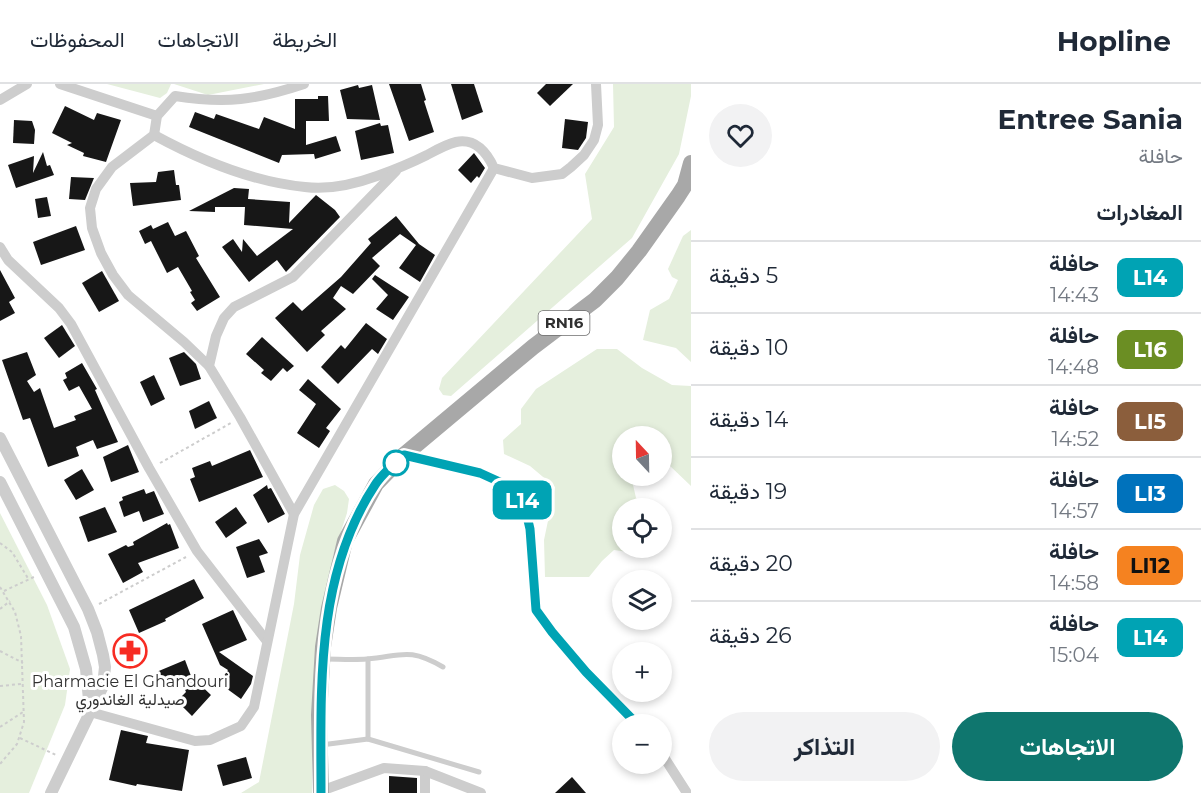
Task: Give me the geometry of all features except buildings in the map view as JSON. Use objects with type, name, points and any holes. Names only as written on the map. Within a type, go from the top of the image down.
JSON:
[{"type":"main road","name":"RN16","points":[[321,792],[323,659],[329,608],[345,541],[376,484],[404,455],[533,347],[595,300],[617,278],[688,185],[691,163]]},
{"type":"street","points":[[0,100],[27,84]]},
{"type":"street","points":[[60,84],[157,116]]},
{"type":"street","points":[[179,84],[175,96],[157,116],[154,135],[112,167],[96,189],[90,208],[92,228],[101,253],[113,275],[128,295],[209,366],[294,514]]},
{"type":"street","points":[[175,96],[203,101],[228,102],[275,94],[304,84]]},
{"type":"street","points":[[154,135],[182,150],[236,171],[270,182],[307,188],[358,183],[398,169],[457,141],[480,146],[494,168],[532,178],[562,174],[584,154],[594,140],[598,125],[596,84]]},
{"type":"street","points":[[90,712],[195,741],[210,740],[241,726],[254,707],[266,640],[294,514],[494,168]]},
{"type":"street","points":[[209,366],[216,336],[224,318],[234,307],[292,277],[398,169]]},
{"type":"street","points":[[0,247],[8,260],[59,308],[71,324],[197,551],[266,640]]},
{"type":"street","points":[[0,438],[88,609],[97,632],[105,667],[100,695],[51,793]]},
{"type":"street","points":[[404,455],[480,473],[513,488],[524,503],[530,529],[536,610],[586,672],[627,714]]},
{"type":"street","points":[[0,482],[65,608],[81,647],[88,679],[90,712]]},
{"type":"street","points":[[321,792],[384,768],[424,771],[481,793]]},
{"type":"street","points":[[672,770],[687,793]]},
{"type":"street","points":[[424,771],[425,793]]},
{"type":"lane","points":[[323,659],[368,659],[411,654],[427,658],[443,667]]},
{"type":"lane","points":[[368,659],[368,739]]},
{"type":"lane","points":[[320,746],[368,739],[479,772]]},
{"type":"path","points":[[149,468],[240,417]]},
{"type":"path","points":[[0,543],[12,552],[29,579]]},
{"type":"path","points":[[88,609],[197,551]]},
{"type":"path","points":[[3,591],[46,572]]},
{"type":"path","points":[[0,587],[10,601],[19,624],[23,712],[20,738],[14,750],[0,764]]},
{"type":"path","points":[[0,609],[10,601]]},
{"type":"path","points":[[0,651],[22,663]]},
{"type":"path","points":[[0,686],[22,684]]},
{"type":"path","points":[[0,727],[23,712]]},
{"type":"path","points":[[20,738],[66,760]]},
{"type":"green space","points":[[107,84],[171,84],[167,93],[160,98]]},
{"type":"green space","points":[[174,84],[264,84],[208,95]]},
{"type":"green space","points":[[613,84],[691,84],[691,96],[679,154],[632,238],[451,396],[443,395],[439,389],[442,378],[592,219],[585,174],[614,127]]},
{"type":"green space","points":[[691,230],[691,362],[676,348],[643,340],[650,310],[669,299],[678,280],[672,277],[668,269],[683,236]]},
{"type":"green space","points":[[597,349],[617,349],[642,368],[672,385],[691,386],[691,486],[672,468],[672,426],[612,426],[612,486],[633,486],[636,498],[612,498],[612,552],[589,577],[545,577],[544,540],[555,487],[530,466],[504,454],[503,440],[521,424],[521,409],[536,389]]},
{"type":"green space","points":[[335,485],[344,491],[349,499],[347,513],[333,556],[312,715],[312,793],[241,793],[259,782],[294,604],[300,555],[314,505],[323,489]]},
{"type":"green space","points":[[0,513],[47,605],[70,669],[65,705],[29,793],[0,793]]},
{"type":"bus line","name":"L14","points":[[321,793],[319,716],[323,647],[329,608],[345,541],[376,484],[404,455],[480,473],[513,488],[524,503],[530,529],[536,610],[586,672],[627,714]]},
{"type":"place","name":"Pharmacie El Ghandouri صيدلية الغاندوري","points":[[130,651]]}]
